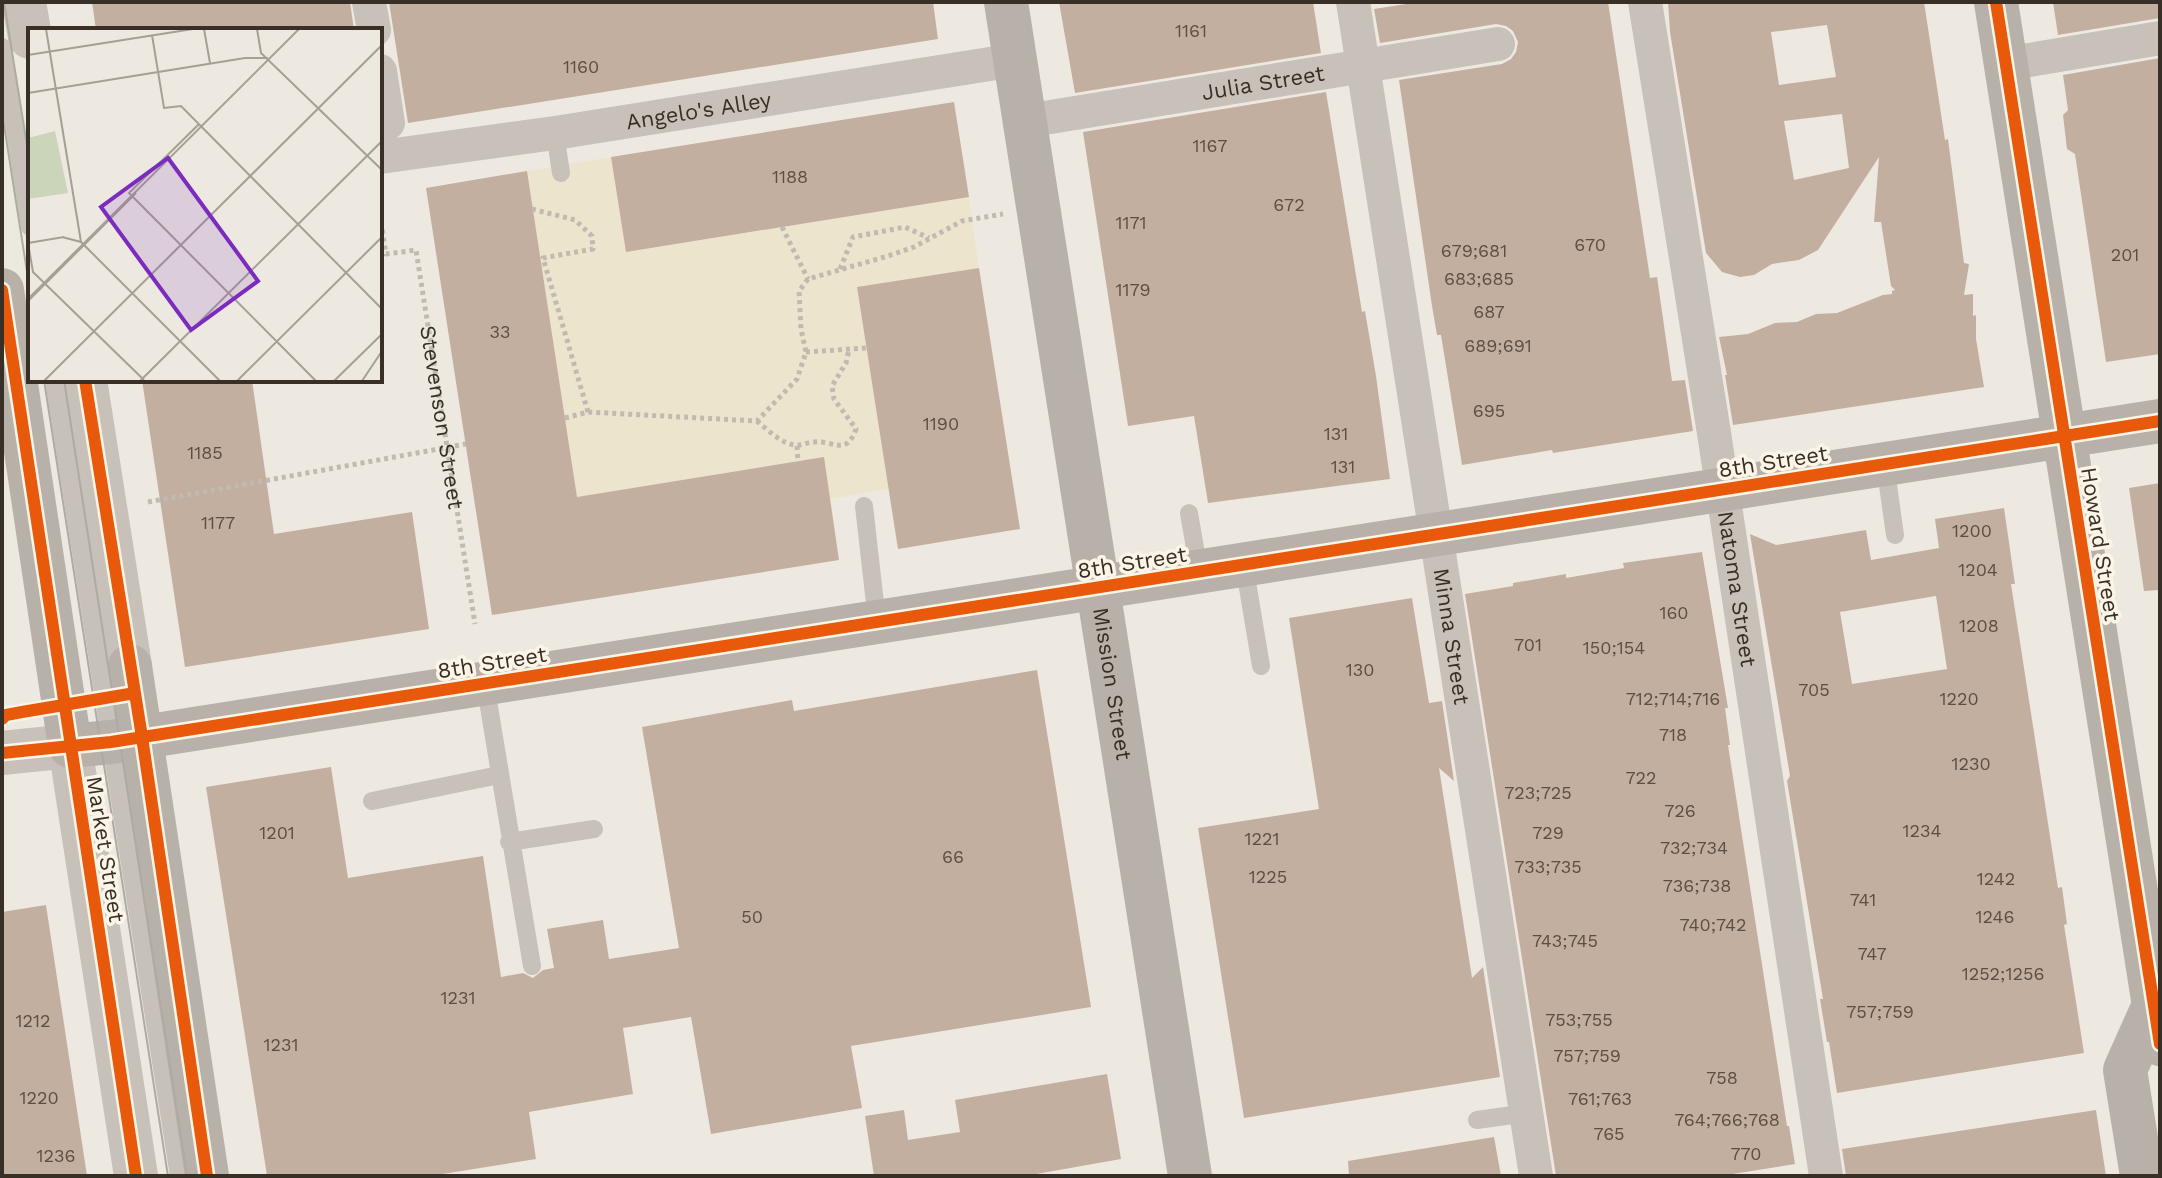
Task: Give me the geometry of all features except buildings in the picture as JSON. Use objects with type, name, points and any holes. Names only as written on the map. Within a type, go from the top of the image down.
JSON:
[{"type":"main road","name":"Mission Street","points":[[1006,2],[1097,588],[1182,1175]]},
{"type":"main road","name":"Howard Street","points":[[1996,2],[2157,1024]]},
{"type":"main road","name":"Market Street","points":[[2,290],[207,1176]]},
{"type":"main road","name":"8th Street","points":[[108,742],[2160,421]]},
{"type":"main road","name":"Market Street","points":[[108,742],[130,666]]},
{"type":"main road","points":[[2142,1176],[2125,1070],[2157,1024]]},
{"type":"street","points":[[24,2],[28,28]]},
{"type":"street","points":[[369,2],[374,28]]},
{"type":"street","name":"Minna Street","points":[[1353,2],[1536,1176]]},
{"type":"street","name":"Natoma Street","points":[[1645,2],[1826,1176]]},
{"type":"street","points":[[2006,64],[2160,38]]},
{"type":"street","name":"Julia Street","points":[[1026,121],[1498,44]]},
{"type":"street","name":"Angelo's Alley","points":[[382,157],[555,133],[1015,60]]},
{"type":"street","points":[[382,84],[388,123]]},
{"type":"street","name":"Market Street","points":[[85,382],[130,666]]},
{"type":"street","points":[[2,753],[108,742]]},
{"type":"street","name":"Market Street","points":[[108,742],[136,1176]]},
{"type":"lane","points":[[2,47],[28,214]]},
{"type":"lane","points":[[555,133],[561,173]]},
{"type":"lane","name":"Market Street","points":[[54,382],[108,742],[179,1176]]},
{"type":"lane","points":[[1885,464],[1895,535]]},
{"type":"lane","points":[[864,506],[877,621]]},
{"type":"lane","points":[[1189,513],[1199,571]]},
{"type":"lane","points":[[1244,564],[1261,666]]},
{"type":"lane","points":[[485,683],[532,966]]},
{"type":"lane","points":[[372,801],[499,775]]},
{"type":"lane","points":[[509,842],[594,829]]},
{"type":"lane","points":[[1477,1120],[1527,1113]]},
{"type":"path","points":[[757,421],[797,379],[806,352],[799,291],[808,279],[888,256],[962,221],[1039,208]]},
{"type":"path","points":[[532,209],[575,220],[592,236],[593,249],[543,258],[588,412]]},
{"type":"path","points":[[782,227],[808,279]]},
{"type":"path","points":[[840,269],[853,237],[905,227],[930,238]]},
{"type":"path","points":[[806,352],[866,348]]},
{"type":"path","points":[[565,418],[588,412],[757,421],[776,437],[797,446],[816,441],[839,447],[849,442],[856,429],[834,399],[832,386],[846,363],[849,350]]},
{"type":"path","points":[[148,502],[466,444]]},
{"type":"path","points":[[797,446],[798,462]]},
{"type":"shaded area","points":[[611,157],[627,252],[969,197],[979,268],[857,288],[889,489],[830,499],[823,457],[577,497],[527,171]]},
{"type":"tram line","points":[[4,2],[28,152]]},
{"type":"tram line","points":[[2,112],[28,278]]},
{"type":"tram line","points":[[44,382],[168,1176]]},
{"type":"tram line","points":[[64,382],[187,1176]]},
{"type":"cycle path","points":[[1996,2],[2160,1044]]},
{"type":"cycle path","points":[[2,290],[136,1176]]},
{"type":"cycle path","points":[[85,382],[207,1176]]},
{"type":"cycle path","points":[[2,753],[111,742],[2160,421]]},
{"type":"cycle path","points":[[2,719],[6,715],[135,693]]}]
